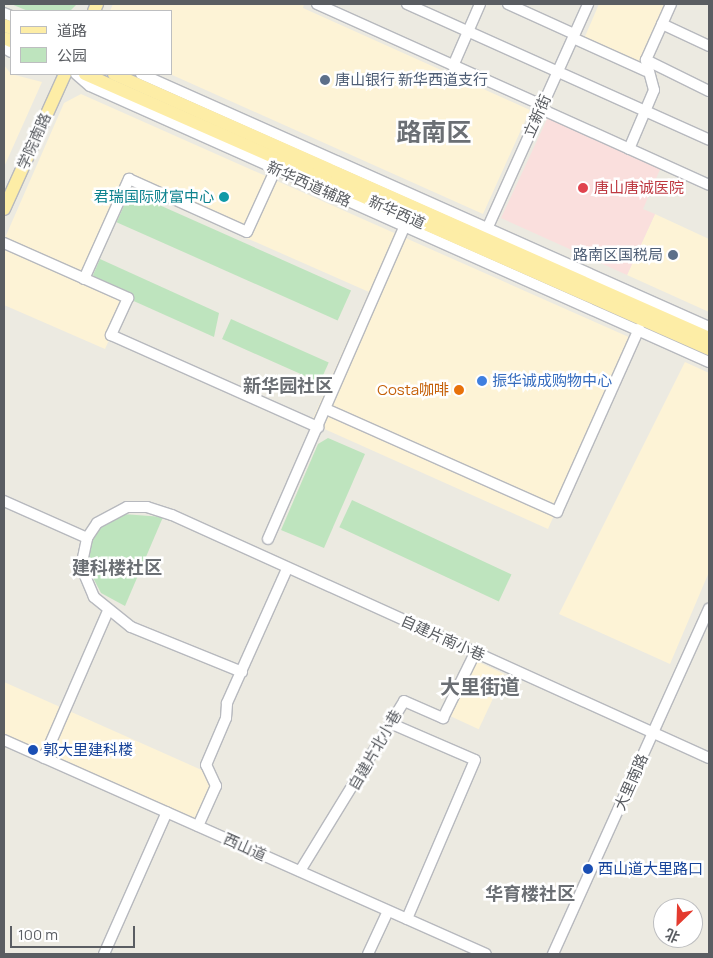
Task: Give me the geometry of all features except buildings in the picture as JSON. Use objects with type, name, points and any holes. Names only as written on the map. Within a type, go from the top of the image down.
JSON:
[{"type":"main road","name":"学院南路","points":[[4,209],[65,75]]},
{"type":"main road","name":"新华西道","points":[[87,75],[278,164],[709,349]]},
{"type":"main road","name":"新华西道","points":[[116,75],[709,338]]},
{"type":"street","points":[[317,4],[709,185]]},
{"type":"street","points":[[408,4],[709,140]]},
{"type":"street","points":[[453,66],[480,4]]},
{"type":"street","points":[[508,4],[646,71]]},
{"type":"street","name":"立新街","points":[[486,229],[588,4]]},
{"type":"street","points":[[629,148],[654,90],[646,71],[646,60],[671,4]]},
{"type":"street","points":[[662,24],[709,46]]},
{"type":"street","points":[[646,60],[709,91]]},
{"type":"street","name":"新华西道辅路","points":[[77,75],[90,86],[278,164],[404,227],[639,329],[709,362]]},
{"type":"street","points":[[143,75],[709,327]]},
{"type":"street","points":[[84,279],[129,179],[247,232],[278,164]]},
{"type":"street","points":[[268,539],[404,227]]},
{"type":"street","points":[[4,244],[128,298],[111,336],[318,427]]},
{"type":"street","points":[[326,409],[557,512],[639,329]]},
{"type":"street","points":[[4,501],[87,538],[81,567],[84,580],[108,611],[131,626],[242,672]]},
{"type":"street","name":"自建片南小巷","points":[[87,538],[116,510],[147,507],[654,732]]},
{"type":"street","points":[[198,826],[216,786],[206,765],[242,672],[287,569]]},
{"type":"street","name":"大里南路","points":[[553,954],[709,609]]},
{"type":"street","points":[[44,758],[108,611]]},
{"type":"street","name":"自建片北小巷","points":[[300,872],[392,724],[404,701],[443,718],[475,653]]},
{"type":"street","points":[[392,724],[474,760],[407,919]]},
{"type":"street","points":[[654,732],[709,753]]},
{"type":"street","points":[[654,732],[709,758]]},
{"type":"street","name":"西山道","points":[[4,740],[486,954]]},
{"type":"street","points":[[104,954],[167,812]]},
{"type":"street","points":[[368,954],[388,910]]},
{"type":"shaded area","points":[[113,4],[304,4],[303,8],[530,110],[483,214],[172,75],[172,10],[110,10]]},
{"type":"shaded area","points":[[599,4],[668,4],[638,73],[580,48]]},
{"type":"shaded area","points":[[4,65],[10,75],[42,82],[4,167]]},
{"type":"shaded area","points":[[81,94],[631,338],[548,529],[311,423],[369,292],[124,184],[81,281],[126,302],[105,349],[4,305],[4,240],[64,103]]},
{"type":"shaded area","name":"唐山唐诚医院","points":[[548,117],[661,167],[643,209],[655,214],[627,275],[501,218]]},
{"type":"shaded area","name":"路南区国税局","points":[[655,214],[709,239],[709,312],[627,275]]},
{"type":"shaded area","points":[[685,362],[709,373],[709,572],[670,664],[559,614]]},
{"type":"shaded area","points":[[470,658],[504,674],[479,729],[444,713]]},
{"type":"shaded area","points":[[4,682],[218,777],[198,822],[4,736]]},
{"type":"green space","points":[[11,4],[77,4],[71,10],[26,10]]},
{"type":"green space","points":[[130,192],[351,290],[338,321],[117,222]]},
{"type":"green space","points":[[100,259],[219,313],[214,337],[98,285],[93,275]]},
{"type":"green space","points":[[231,319],[329,363],[320,383],[222,339]]},
{"type":"green space","points":[[328,438],[365,454],[324,548],[281,530],[318,444]]},
{"type":"green space","points":[[352,500],[512,574],[499,602],[339,527]]},
{"type":"green space","points":[[123,514],[163,517],[125,606],[101,593],[87,566],[92,537],[104,524]]},
{"type":"place","name":"唐山银行 新华西道支行","points":[[325,80]]},
{"type":"place","name":"唐山唐诚医院","points":[[583,188]]},
{"type":"place","name":"君瑞国际财富中心","points":[[224,197]]},
{"type":"place","name":"路南区国税局","points":[[673,255]]},
{"type":"place","name":"振华诚成购物中心","points":[[482,381]]},
{"type":"place","name":"Costa咖啡","points":[[459,390]]},
{"type":"place","name":"郭大里建科楼","points":[[33,750]]},
{"type":"place","name":"西山道大里路口","points":[[588,869]]},
{"type":"district","name":"路南区","points":[[434,132]]},
{"type":"district","name":"新华园社区","points":[[288,385]]},
{"type":"district","name":"建科楼社区","points":[[117,567]]},
{"type":"district","name":"大里街道","points":[[480,686]]},
{"type":"district","name":"华育楼社区","points":[[530,893]]}]
